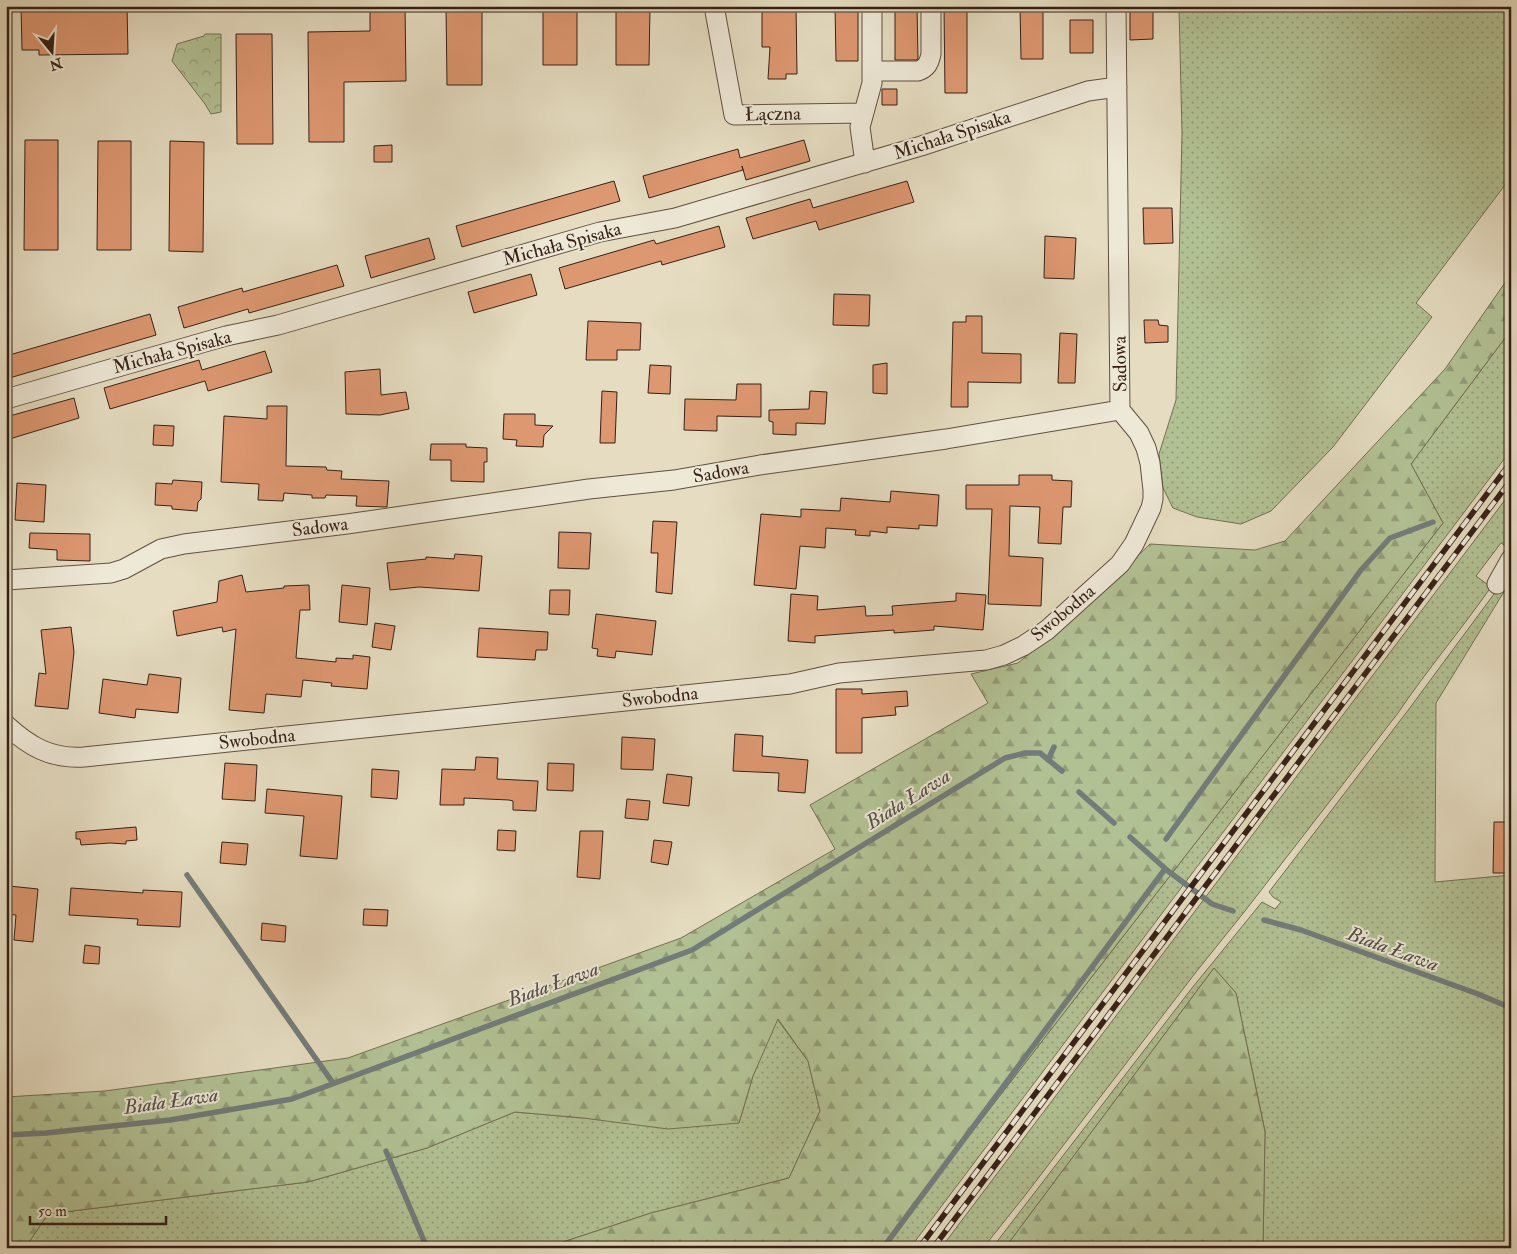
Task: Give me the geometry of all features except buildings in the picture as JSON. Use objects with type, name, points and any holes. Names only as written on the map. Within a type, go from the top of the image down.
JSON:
[{"type":"street","name":"Łączna","points":[[714,6],[734,115],[863,113]]},
{"type":"street","points":[[865,163],[860,127],[870,91],[872,71],[872,6]]},
{"type":"street","points":[[872,71],[918,71],[924,69],[929,62],[930,54],[930,6]]},
{"type":"street","name":"Sadowa","points":[[6,580],[111,573],[124,569],[161,549],[184,544],[346,524],[589,489],[682,479],[760,465],[919,444],[1120,410],[1116,6]]},
{"type":"street","name":"Michała Spisaka","points":[[6,399],[226,336],[285,323],[600,232],[675,218],[921,146],[1088,91],[1117,87]]},
{"type":"street","name":"Swobodna","points":[[6,725],[25,741],[43,751],[60,757],[79,758],[790,684],[839,674],[963,663],[995,658],[1023,646],[1047,630],[1120,564],[1138,536],[1151,508],[1153,481],[1143,440],[1120,410]]},
{"type":"street","points":[[1496,584],[1511,559]]},
{"type":"green space","points":[[1179,6],[1511,6],[1511,177],[1416,303],[1432,317],[1333,447],[1271,511],[1241,524],[1197,517],[1173,508],[1163,488],[1159,454],[1176,400],[1182,133]]},
{"type":"green space","points":[[205,34],[221,34],[221,112],[211,114],[172,61],[177,44],[204,36]]},
{"type":"green space","points":[[1511,274],[1511,330],[1411,464],[1443,523],[882,1248],[545,1248],[651,1213],[789,1178],[820,1111],[808,1061],[778,1019],[753,1076],[739,1123],[668,1129],[583,1118],[515,1112],[427,1148],[308,1182],[48,1214],[25,1248],[6,1248],[6,1097],[105,1091],[348,1058],[681,938],[835,849],[810,805],[988,703],[971,674],[1018,663],[1150,544],[1255,550],[1285,541],[1445,369]]},
{"type":"green space","points":[[1511,330],[1511,450],[910,1248],[882,1248],[1443,523],[1411,464]]},
{"type":"green space","points":[[1511,492],[1511,545],[1506,546],[1501,543],[1476,576],[1491,587],[1398,713],[983,1248],[941,1248]]},
{"type":"green space","points":[[1511,571],[1511,587],[1505,590],[1436,703],[1435,882],[1511,875],[1511,1248],[1263,1248],[1265,1131],[1236,993],[1214,968],[1005,1248],[992,1248],[1192,988],[1262,902],[1275,909],[1281,902],[1269,892],[1409,709]]},
{"type":"green space","points":[[1214,968],[1236,993],[1265,1132],[1263,1248],[1005,1248]]},
{"type":"green space","points":[[777,1019],[808,1061],[820,1111],[789,1178],[651,1213],[545,1248],[25,1248],[48,1214],[308,1182],[427,1148],[515,1112],[583,1118],[739,1123],[753,1076]]},
{"type":"waterway","points":[[1166,839],[1361,570],[1390,538],[1433,522]]},
{"type":"waterway","points":[[1048,760],[1054,747]]},
{"type":"waterway","name":"Biała Ława","points":[[6,1135],[46,1133],[170,1120],[292,1099],[692,950],[1005,758],[1025,753],[1040,753],[1062,771]]},
{"type":"waterway","name":"Biała Ława","points":[[1079,792],[1114,823]]},
{"type":"waterway","name":"Biała Ława","points":[[1130,837],[1168,871],[1212,904],[1233,911]]},
{"type":"waterway","points":[[883,1248],[1165,869]]},
{"type":"waterway","points":[[187,875],[333,1083]]},
{"type":"waterway","name":"Biała Ława","points":[[1264,920],[1301,930],[1478,994],[1511,1008]]},
{"type":"waterway","points":[[386,1151],[427,1248]]},
{"type":"railway","points":[[919,1248],[1511,462]]},
{"type":"railway","points":[[933,1248],[1511,480]]}]
